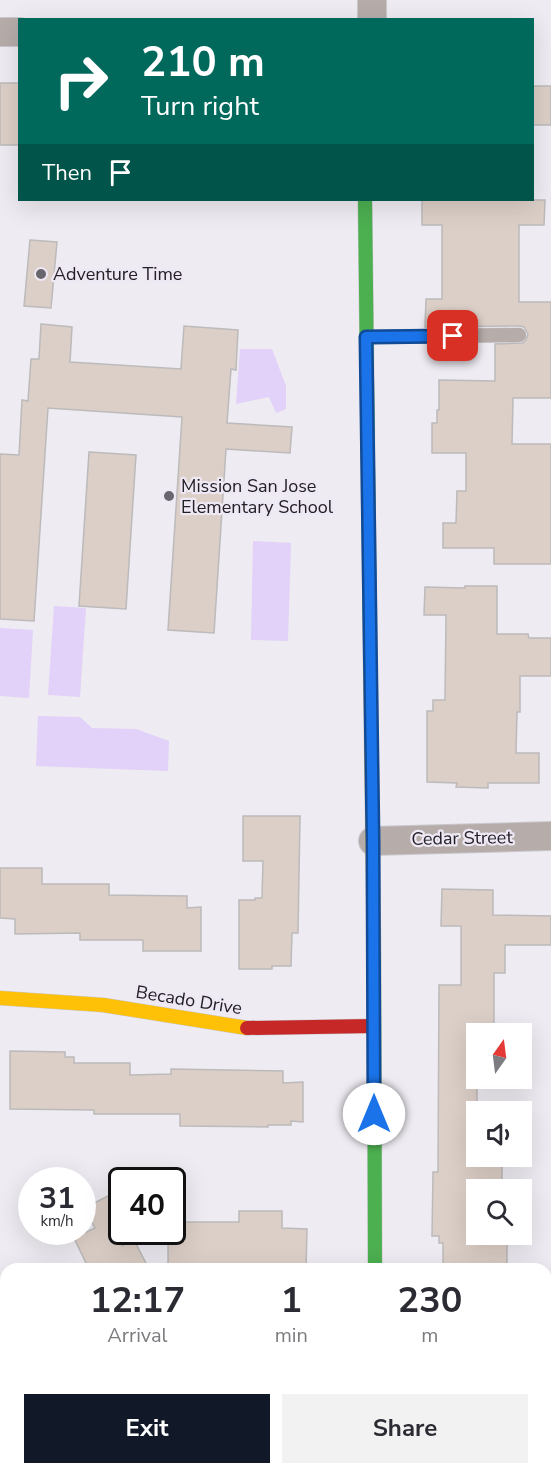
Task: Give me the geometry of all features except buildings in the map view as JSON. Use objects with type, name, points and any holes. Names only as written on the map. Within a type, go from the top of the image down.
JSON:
[{"type":"street","points":[[372,0],[372,18]]},
{"type":"street","points":[[0,32],[18,32]]},
{"type":"street","points":[[365,201],[373,841],[375,1263]]},
{"type":"street","name":"Cedar Street","points":[[373,841],[551,836]]},
{"type":"street","name":"Becado Drive","points":[[0,998],[103,1005],[249,1028],[374,1026]]},
{"type":"lane","points":[[366,337],[519,335]]},
{"type":"shaded area","points":[[240,349],[272,349],[286,386],[286,409],[276,413],[269,397],[236,404]]},
{"type":"shaded area","points":[[253,541],[291,543],[288,641],[251,640]]},
{"type":"shaded area","points":[[54,606],[86,608],[80,697],[48,695]]},
{"type":"shaded area","points":[[0,628],[33,630],[29,698],[0,696]]},
{"type":"shaded area","points":[[38,716],[80,717],[92,728],[136,729],[169,741],[168,771],[36,766]]},
{"type":"traffic: fast","points":[[365,201],[370,640]]},
{"type":"traffic: fast","points":[[374,956],[375,1263]]},
{"type":"traffic: slow","points":[[370,640],[374,956]]},
{"type":"traffic: slow","points":[[0,998],[103,1005],[247,1028]]},
{"type":"traffic: jam","points":[[247,1028],[373,1026]]},
{"type":"place","name":"Adventure Time","points":[[41,274]]},
{"type":"place","name":"Mission San Jose Elementary School","points":[[169,496]]},
{"type":"route","points":[[374,1114],[373,841],[366,337],[453,336]]}]
